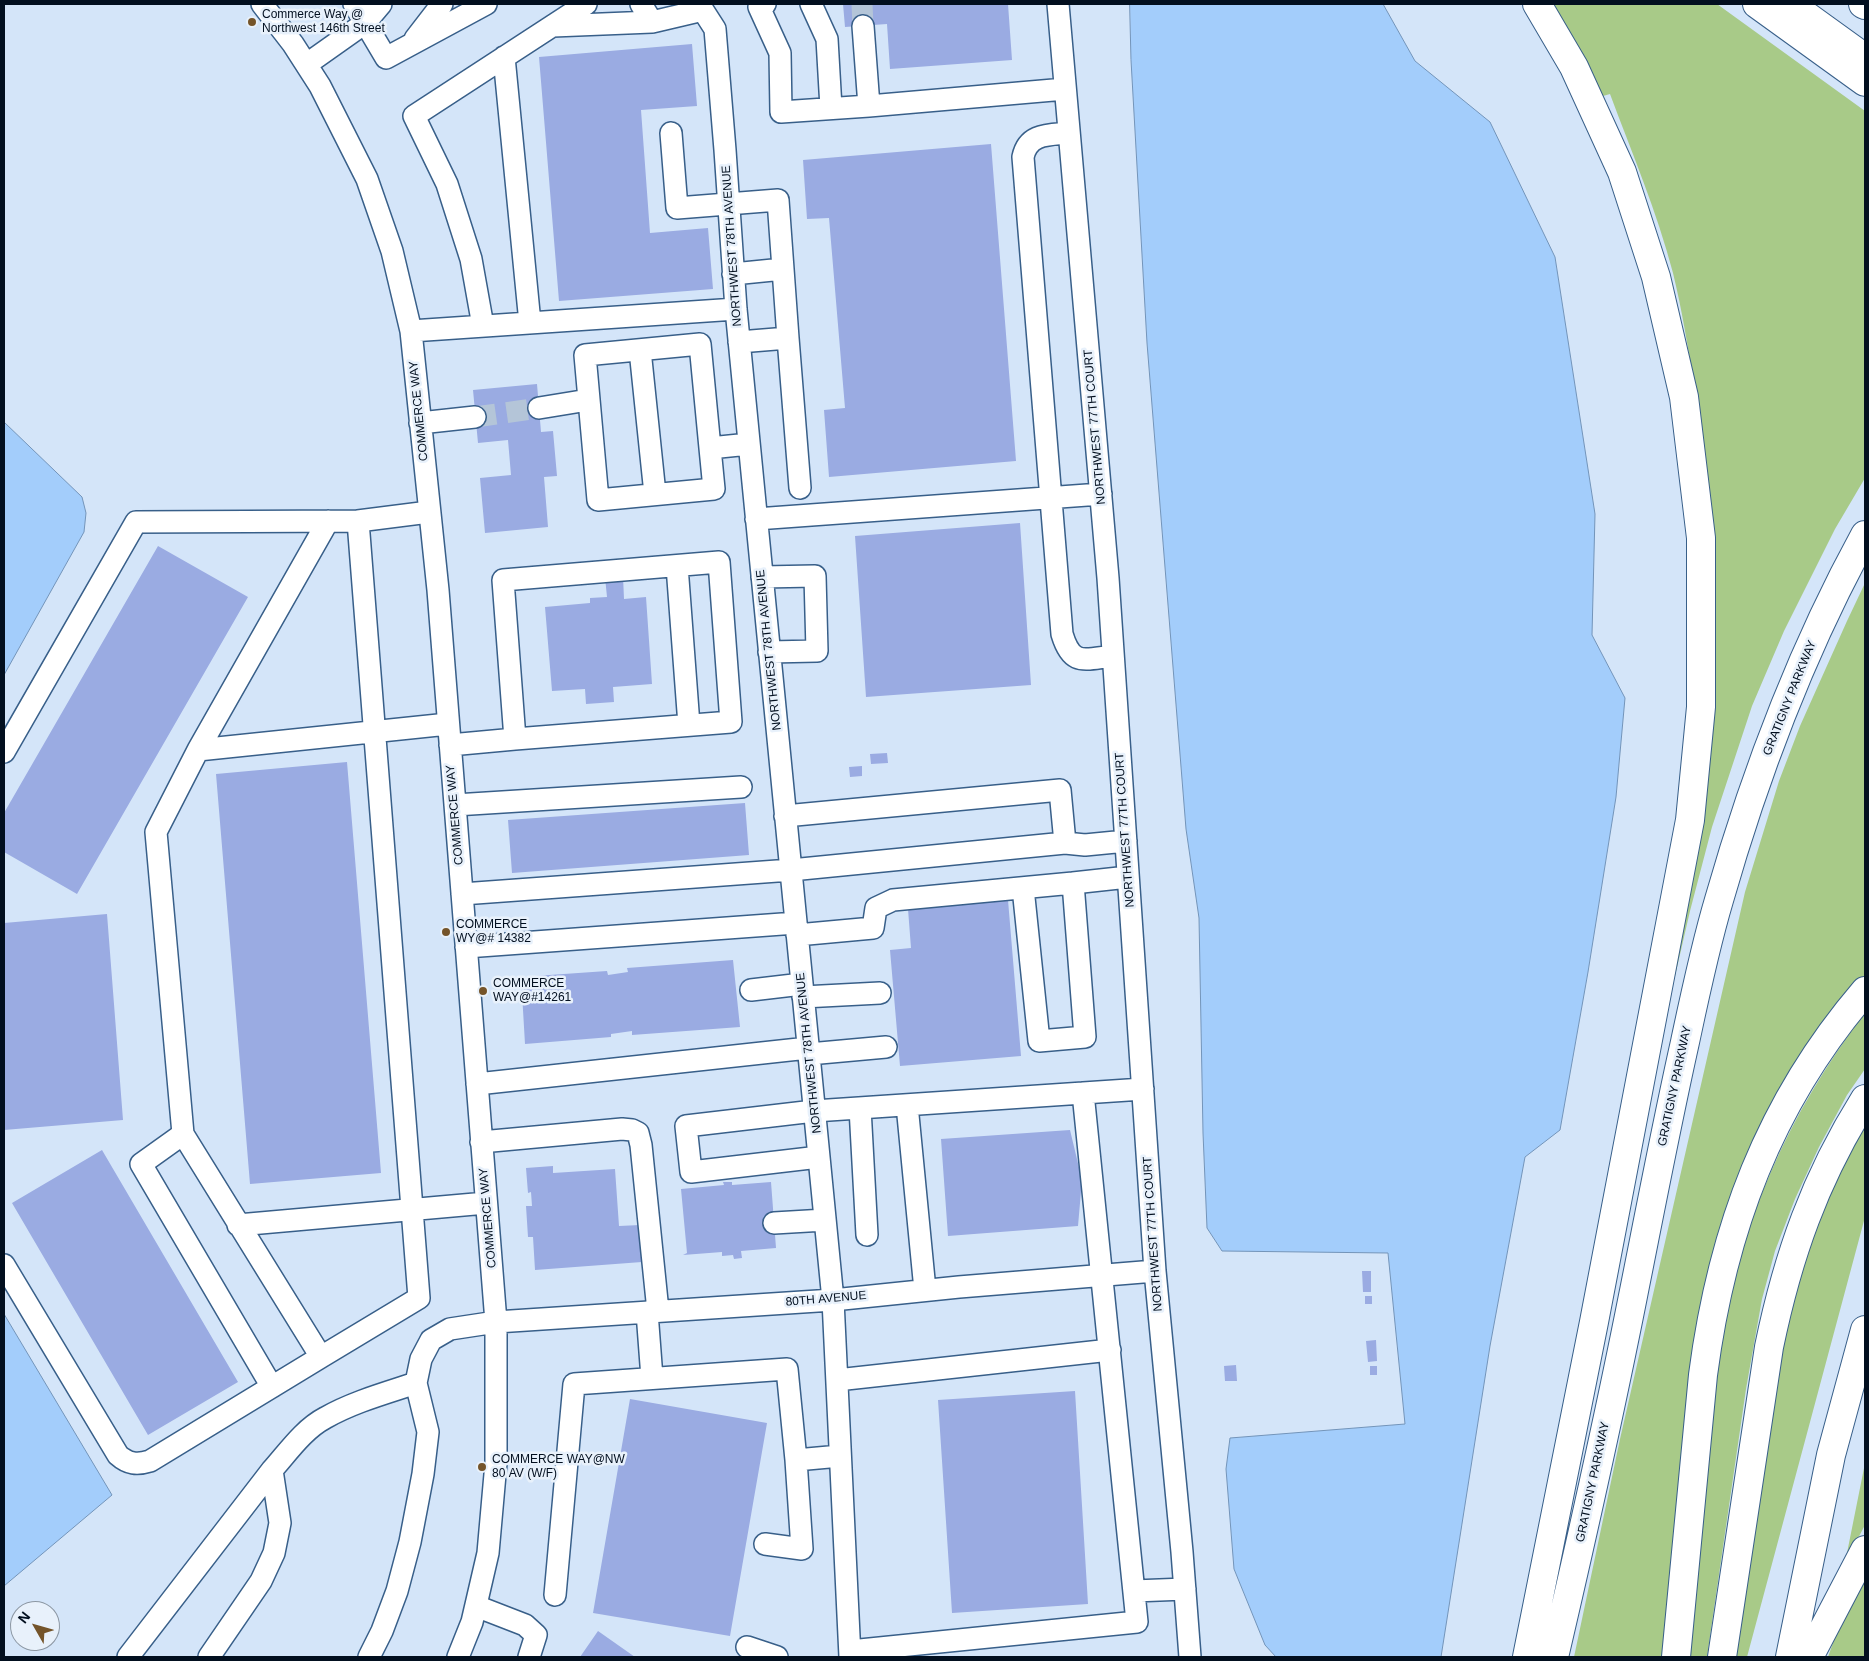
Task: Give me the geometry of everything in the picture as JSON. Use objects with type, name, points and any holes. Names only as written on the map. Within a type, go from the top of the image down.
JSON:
[{"type":"highway","points":[[1527,1657],[1596,1312],[1647,1035],[1690,820],[1700,707],[1700,538],[1684,396],[1656,277],[1622,172],[1574,67],[1537,4]]},
{"type":"highway","points":[[1757,4],[1865,82]]},
{"type":"highway","points":[[1790,4],[1865,58]]},
{"type":"highway","name":"GRATIGNY PARKWAY","points":[[1554,1657],[1620,1360],[1670,1107],[1718,901],[1739,833],[1790,693],[1865,535]]},
{"type":"highway","points":[[1676,1657],[1703,1375],[1711,1320],[1727,1249],[1741,1204],[1776,1125],[1799,1083],[1824,1045],[1865,991]]},
{"type":"highway","points":[[1722,1657],[1769,1347],[1778,1305],[1790,1260],[1807,1212],[1836,1148],[1865,1099]]},
{"type":"highway","points":[[1790,1657],[1830,1455],[1865,1330]]},
{"type":"highway","points":[[1808,1657],[1865,1550]]},
{"type":"street","name":"COMMERCE WAY","points":[[262,4],[307,64],[367,179],[392,251],[411,331],[438,590],[496,1322],[496,1463],[488,1553],[472,1622],[458,1657]]},
{"type":"street","points":[[354,4],[386,58],[486,4]]},
{"type":"street","points":[[307,64],[365,23],[380,4]]},
{"type":"street","points":[[410,45],[442,4]]},
{"type":"street","points":[[483,326],[471,259],[447,184],[414,116],[586,4]]},
{"type":"street","points":[[765,4],[759,7],[780,53],[781,112],[1065,89]]},
{"type":"street","points":[[811,4],[827,39],[831,108]]},
{"type":"street","name":"NORTHWEST 77TH COURT","points":[[1058,4],[1101,494],[1155,1271],[1190,1657]]},
{"type":"street","points":[[553,26],[701,7]]},
{"type":"street","name":"NORTHWEST 78TH AVENUE","points":[[701,7],[715,30],[739,342],[833,1300],[850,1654]]},
{"type":"street","points":[[863,26],[869,106]]},
{"type":"street","points":[[504,58],[530,323]]},
{"type":"street","points":[[671,133],[677,208],[778,200],[800,488]]},
{"type":"street","points":[[1069,133],[1042,136],[1035,139],[1025,148],[1024,157],[1050,498],[1062,634],[1066,645],[1074,657],[1080,659],[1113,656]]},
{"type":"street","points":[[733,274],[783,268]]},
{"type":"street","points":[[411,331],[736,309]]},
{"type":"street","points":[[739,342],[788,338]]},
{"type":"street","points":[[700,344],[714,489],[598,500],[585,355],[640,350],[700,344]]},
{"type":"street","points":[[640,350],[655,494]]},
{"type":"street","points":[[538,408],[588,400]]},
{"type":"street","points":[[420,423],[475,417]]},
{"type":"street","points":[[710,448],[749,444]]},
{"type":"street","points":[[756,519],[1101,494]]},
{"type":"street","points":[[4,752],[136,522],[358,521],[429,512]]},
{"type":"street","points":[[320,1357],[183,1134],[156,832],[198,750],[328,521]]},
{"type":"street","points":[[4,1265],[118,1455],[125,1461],[142,1464],[150,1461],[419,1298],[373,732],[358,521]]},
{"type":"street","points":[[198,750],[373,732],[515,739],[731,722],[719,562],[503,580],[515,739]]},
{"type":"street","points":[[677,566],[689,725]]},
{"type":"street","points":[[762,577],[815,576],[817,651],[769,652]]},
{"type":"street","points":[[454,805],[741,786]]},
{"type":"street","points":[[785,816],[1060,790],[1065,843]]},
{"type":"street","points":[[462,894],[791,870],[1065,843],[1085,845],[1126,841]]},
{"type":"street","points":[[466,947],[796,929],[873,928],[876,908],[893,900],[1128,877]]},
{"type":"street","points":[[1023,888],[1039,1041],[1085,1037],[1073,883]]},
{"type":"street","points":[[751,990],[880,993]]},
{"type":"street","points":[[477,1084],[808,1051],[886,1047]]},
{"type":"street","points":[[819,1156],[691,1172],[686,1126],[814,1111],[1142,1089]]},
{"type":"street","points":[[850,1654],[1137,1622],[1083,1093]]},
{"type":"street","points":[[907,1105],[925,1290]]},
{"type":"street","points":[[860,1108],[867,1235]]},
{"type":"street","points":[[481,1142],[622,1129],[632,1130],[638,1134],[641,1144],[652,1312],[652,1378]]},
{"type":"street","points":[[183,1134],[141,1164],[272,1387]]},
{"type":"street","points":[[238,1225],[486,1203]]},
{"type":"street","points":[[774,1223],[825,1220]]},
{"type":"street","name":"80TH AVENUE","points":[[416,1383],[421,1359],[431,1340],[450,1329],[496,1322],[833,1300],[925,1290],[1155,1271]]},
{"type":"street","points":[[837,1380],[1110,1350]]},
{"type":"street","points":[[556,1595],[574,1384],[786,1369],[796,1460],[802,1549],[765,1544]]},
{"type":"street","points":[[128,1657],[272,1470],[297,1441],[324,1418],[364,1400],[416,1383],[428,1432],[423,1474],[410,1542],[397,1591],[382,1632],[368,1657]]},
{"type":"street","points":[[796,1460],[840,1456]]},
{"type":"street","points":[[209,1657],[261,1581],[274,1554],[280,1524],[272,1470]]},
{"type":"street","points":[[1134,1591],[1184,1589]]},
{"type":"street","points":[[476,1606],[525,1625],[536,1634],[529,1657]]},
{"type":"street","points":[[747,1647],[777,1657]]},
{"type":"green space","points":[[1552,4],[1717,4],[1865,111],[1865,478],[1835,529],[1784,631],[1752,706],[1712,827],[1690,911],[1655,1063],[1690,844],[1694,385],[1673,273],[1644,183],[1610,94],[1603,96],[1563,20]]},
{"type":"green space","points":[[1865,583],[1865,977],[1839,1009],[1752,1155],[1669,1657],[1574,1657],[1620,1439],[1745,892],[1779,781],[1800,726]]},
{"type":"green space","points":[[1865,1013],[1865,1069],[1847,1095],[1819,1147],[1795,1199],[1775,1251],[1762,1299],[1746,1389],[1707,1657],[1690,1657],[1719,1349],[1728,1302],[1740,1257],[1754,1214],[1790,1131],[1812,1091]]},
{"type":"green space","points":[[1865,1117],[1865,1217],[1747,1657],[1735,1657],[1785,1320],[1816,1217]]},
{"type":"green space","points":[[1865,1463],[1865,1525],[1845,1563]]},
{"type":"green space","points":[[1865,1560],[1865,1657],[1828,1657],[1847,1603]]},
{"type":"water","points":[[1130,4],[1383,4],[1415,61],[1490,122],[1555,257],[1595,514],[1592,635],[1625,698],[1616,797],[1560,1130],[1525,1157],[1490,1346],[1441,1657],[1276,1657],[1265,1645],[1234,1569],[1226,1469],[1230,1438],[1405,1424],[1388,1253],[1222,1251],[1207,1228],[1203,1133],[1199,918],[1186,829],[1147,343],[1131,60]]},
{"type":"water","points":[[4,422],[82,497],[86,513],[84,532],[4,675]]},
{"type":"water","points":[[4,1314],[112,1495],[4,1586]]},
{"type":"building","points":[[843,4],[1008,4],[1012,60],[890,69],[887,24],[845,27]]},
{"type":"building","points":[[692,44],[697,106],[641,110],[650,233],[708,228],[713,289],[559,301],[539,57]]},
{"type":"building","points":[[991,144],[1016,461],[829,477],[824,410],[845,408],[829,218],[807,219],[803,160]]},
{"type":"building","points":[[537,384],[541,432],[553,431],[557,476],[544,477],[548,527],[485,533],[480,478],[511,475],[508,440],[478,443],[473,390]]},
{"type":"building","points":[[1020,523],[1031,685],[866,697],[855,536]]},
{"type":"building","points":[[158,546],[248,597],[77,894],[4,852],[4,813]]},
{"type":"building","points":[[623,576],[624,599],[646,597],[652,684],[613,687],[614,702],[586,704],[585,689],[552,691],[545,607],[590,603],[590,598],[607,597],[605,577]]},
{"type":"building","points":[[887,753],[888,763],[871,764],[870,754]]},
{"type":"building","points":[[347,762],[381,1173],[250,1184],[216,774]]},
{"type":"building","points":[[862,766],[862,776],[850,777],[849,767]]},
{"type":"building","points":[[745,803],[749,855],[512,873],[508,820]]},
{"type":"building","points":[[1008,900],[1021,1056],[900,1066],[890,950],[911,948],[908,909]]},
{"type":"building","points":[[107,914],[123,1120],[4,1130],[4,923]]},
{"type":"building","points":[[733,960],[740,1027],[632,1035],[632,1031],[611,1034],[611,1037],[525,1044],[522,993],[529,980],[535,976],[607,971],[608,975],[628,972],[627,968]]},
{"type":"building","points":[[1070,1130],[1082,1180],[1078,1226],[948,1236],[941,1139]]},
{"type":"building","points":[[102,1150],[238,1382],[148,1435],[12,1203]]},
{"type":"building","points":[[553,1166],[553,1173],[615,1169],[619,1226],[640,1225],[642,1262],[535,1270],[533,1237],[528,1237],[526,1206],[532,1206],[531,1192],[528,1193],[526,1168]]},
{"type":"building","points":[[723,1182],[732,1182],[732,1185],[771,1182],[776,1248],[741,1251],[742,1258],[734,1259],[733,1255],[722,1256],[722,1252],[683,1255],[687,1253],[681,1189],[724,1185]]},
{"type":"building","points":[[1362,1271],[1371,1271],[1371,1292],[1363,1292]]},
{"type":"building","points":[[1365,1296],[1372,1296],[1372,1304],[1365,1304]]},
{"type":"building","points":[[1376,1340],[1377,1361],[1368,1362],[1366,1341]]},
{"type":"building","points":[[1236,1365],[1237,1381],[1225,1381],[1224,1366]]},
{"type":"building","points":[[1370,1366],[1377,1366],[1377,1375],[1370,1375]]},
{"type":"building","points":[[1075,1391],[1088,1604],[952,1613],[938,1400]]},
{"type":"building","points":[[630,1399],[767,1423],[730,1636],[593,1613]]},
{"type":"building","points":[[598,1631],[635,1657],[580,1657]]},
{"type":"tunnel","points":[[862,4],[863,26]]},
{"type":"tunnel","points":[[475,417],[539,408]]},
{"type":"place","name":"Commerce Way @ Northwest 146th Street","points":[[252,22]]},
{"type":"place","name":"COMMERCE WY@# 14382","points":[[446,932]]},
{"type":"place","name":"COMMERCE WAY@#14261","points":[[483,991]]},
{"type":"place","name":"COMMERCE WAY@NW 80 AV (W/F)","points":[[482,1467]]}]
